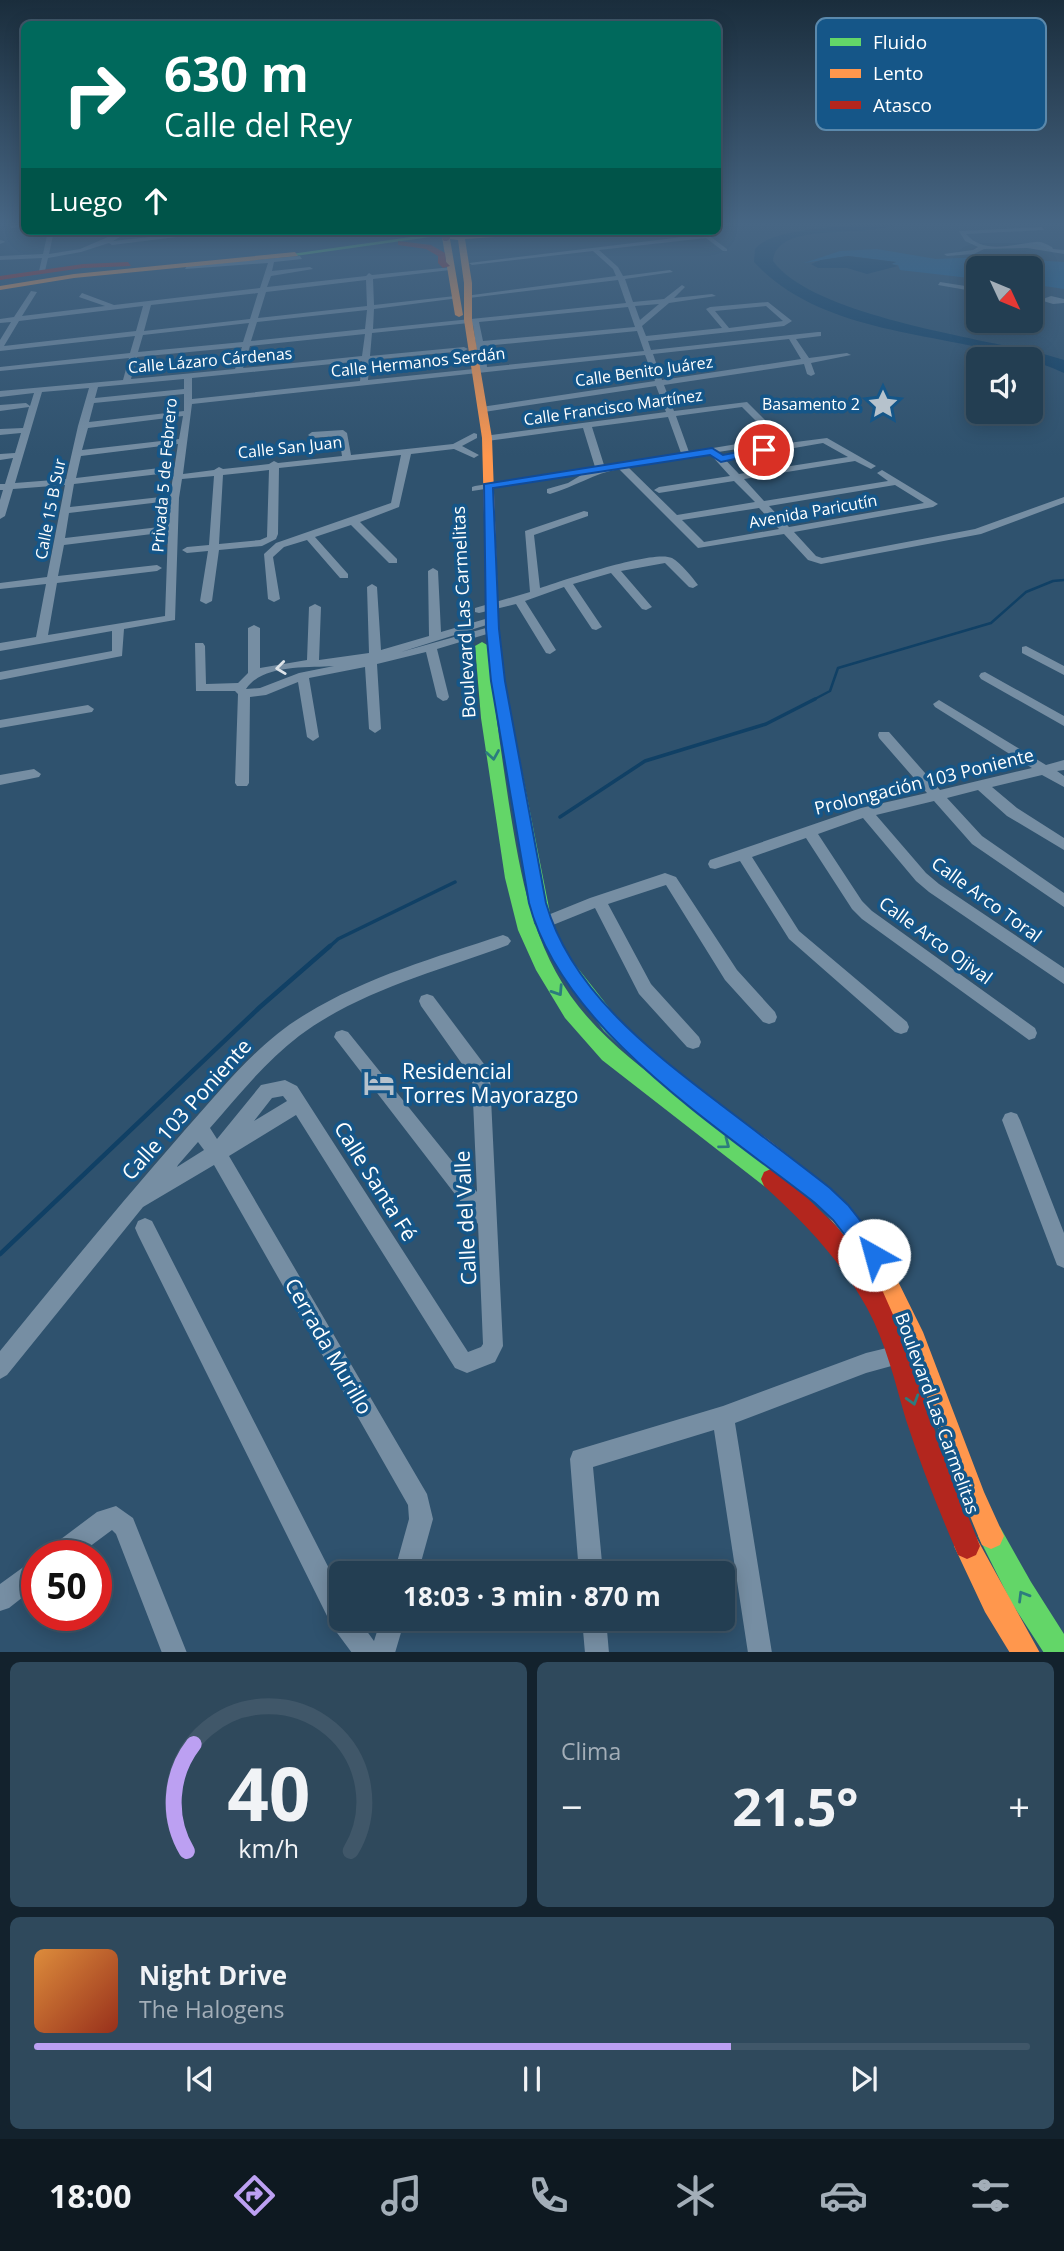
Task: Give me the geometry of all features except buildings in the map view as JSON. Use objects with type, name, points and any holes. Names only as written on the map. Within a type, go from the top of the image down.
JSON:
[{"type":"main road","name":"Boulevard Las Carmelitas","points":[[464,302],[464,349],[484,409],[474,455],[481,487]]},
{"type":"main road","name":"Boulevard Las Carmelitas","points":[[464,321],[480,437],[486,620],[483,687],[513,881],[527,931],[555,987],[588,1032],[609,1054],[792,1196],[845,1253],[876,1300],[899,1355],[952,1511],[984,1582],[1025,1652]]},
{"type":"main road","name":"Boulevard Las Carmelitas","points":[[486,620],[543,923],[563,962],[611,1025],[660,1070],[823,1196],[840,1212],[874,1255],[908,1318],[968,1485],[996,1547],[1030,1608],[1059,1652]]},
{"type":"main road","points":[[876,1300],[894,1290]]},
{"type":"street","points":[[0,348],[27,302]]},
{"type":"street","points":[[100,302],[112,307]]},
{"type":"street","points":[[0,321],[147,302]]},
{"type":"street","points":[[126,382],[148,302]]},
{"type":"street","points":[[238,371],[260,302]]},
{"type":"street","points":[[364,382],[371,302]]},
{"type":"street","points":[[0,348],[401,302]]},
{"type":"street","points":[[0,369],[647,302]]},
{"type":"street","points":[[481,344],[639,327],[666,302]]},
{"type":"street","points":[[628,304],[687,455]]},
{"type":"street","points":[[643,339],[727,330],[788,322],[768,304],[710,309],[727,330]]},
{"type":"street","name":"Boulevard Las Carmelitas","points":[[464,321],[477,324],[481,344],[484,367],[472,370]]},
{"type":"street","name":"Calle Hermanos Serdán","points":[[188,402],[818,334]]},
{"type":"street","points":[[791,337],[807,362],[811,374]]},
{"type":"street","name":"Calle Lázaro Cárdenas","points":[[0,394],[464,349]]},
{"type":"street","name":"Calle Benito Juárez","points":[[484,409],[848,355]]},
{"type":"street","name":"Privada 5 de Febrero","points":[[118,626],[170,618],[174,498],[172,473],[188,413],[188,376]]},
{"type":"street","name":"Calle 15 B Sur","points":[[41,640],[69,482],[94,385]]},
{"type":"street","points":[[0,516],[5,486],[20,454],[39,390]]},
{"type":"street","points":[[89,401],[187,390]]},
{"type":"street","name":"Calle Francisco Martínez","points":[[480,437],[744,404],[782,443]]},
{"type":"street","points":[[0,408],[26,407]]},
{"type":"street","points":[[82,426],[188,413]]},
{"type":"street","points":[[587,425],[600,469]]},
{"type":"street","points":[[0,432],[27,430]]},
{"type":"street","points":[[312,435],[343,433],[347,456]]},
{"type":"street","points":[[456,446],[480,437]]},
{"type":"street","points":[[481,487],[687,455],[716,455],[782,443],[824,440],[872,466]]},
{"type":"street","points":[[76,454],[182,441]]},
{"type":"street","points":[[456,446],[474,455]]},
{"type":"street","name":"Calle San Juan","points":[[5,486],[219,470],[456,446]]},
{"type":"street","points":[[274,599],[268,556],[280,545],[396,505],[407,450]]},
{"type":"street","points":[[0,457],[20,454]]},
{"type":"street","points":[[716,455],[786,532],[816,560],[977,532],[1064,500]]},
{"type":"street","points":[[659,489],[857,458]]},
{"type":"street","points":[[187,550],[262,543],[271,539],[274,464]]},
{"type":"street","points":[[621,466],[673,519],[896,482]]},
{"type":"street","points":[[542,478],[550,495],[600,469]]},
{"type":"street","points":[[206,601],[214,548],[219,470]]},
{"type":"street","points":[[882,472],[896,482]]},
{"type":"street","name":"Avenida Paricutín","points":[[673,519],[698,545],[705,546],[933,504],[896,482]]},
{"type":"street","points":[[66,510],[174,498]]},
{"type":"street","points":[[535,592],[529,533],[584,514]]},
{"type":"street","points":[[353,521],[393,561]]},
{"type":"street","points":[[59,542],[173,528]]},
{"type":"street","points":[[309,536],[344,576]]},
{"type":"street","points":[[199,646],[199,687],[203,690],[262,692],[303,676],[433,643],[486,620],[518,599],[566,582],[659,559],[668,560],[693,585]]},
{"type":"street","points":[[0,586],[157,568]]},
{"type":"street","points":[[433,571],[433,643],[443,697]]},
{"type":"street","points":[[615,571],[646,607]]},
{"type":"street","points":[[566,582],[596,627]]},
{"type":"street","points":[[372,587],[375,729]]},
{"type":"street","points":[[518,599],[550,650]]},
{"type":"street","points":[[313,664],[315,607]]},
{"type":"street","points":[[0,647],[118,626],[118,653],[0,676]]},
{"type":"street","points":[[254,628],[254,676]]},
{"type":"street","points":[[1026,650],[1064,671]]},
{"type":"street","points":[[242,783],[242,691],[254,676],[277,667],[373,659]]},
{"type":"street","points":[[303,676],[313,737]]},
{"type":"street","points":[[985,676],[1064,722]]},
{"type":"street","points":[[939,704],[1064,782]]},
{"type":"street","points":[[0,724],[88,709]]},
{"type":"street","points":[[884,734],[977,840],[1064,901]]},
{"type":"street","name":"Prolongación 103 Poniente","points":[[715,864],[866,812],[1064,765]]},
{"type":"street","points":[[0,780],[34,774]]},
{"type":"street","points":[[981,785],[1012,812],[1064,845]]},
{"type":"street","name":"Calle Arco Toral","points":[[866,812],[933,888],[1064,977]]},
{"type":"street","name":"Calle Arco Ojival","points":[[809,831],[857,905],[867,915],[1030,1033]]},
{"type":"street","points":[[743,854],[794,935],[901,1027]]},
{"type":"street","points":[[543,923],[665,879],[675,884],[731,975],[769,1017]]},
{"type":"street","points":[[599,901],[645,989],[693,1042]]},
{"type":"street","name":"Calle 103 Poniente","points":[[0,1368],[130,1205],[246,1071],[277,1043],[310,1019],[339,1003],[503,941]]},
{"type":"street","name":"Calle del Valle","points":[[426,1001],[478,1069],[481,1078],[494,1346],[488,1355]]},
{"type":"street","points":[[342,1037],[488,1221]]},
{"type":"street","points":[[130,1205],[217,1153],[300,1103],[285,1088],[267,1091],[217,1153]]},
{"type":"street","name":"Calle Santa Fé","points":[[300,1103],[462,1361],[467,1363],[488,1355]]},
{"type":"street","points":[[1012,1120],[1064,1258]]},
{"type":"street","name":"Cerrada Murillo","points":[[198,1128],[217,1153],[419,1502],[421,1519],[409,1561]]},
{"type":"street","points":[[145,1228],[329,1592]]},
{"type":"street","points":[[590,1561],[581,1459],[723,1417],[866,1363],[899,1355]]},
{"type":"street","points":[[723,1417],[760,1652]]},
{"type":"street","points":[[78,1540],[104,1520],[116,1518],[125,1525],[175,1652]]},
{"type":"street","points":[[0,1599],[21,1583]]},
{"type":"street","points":[[351,1631],[366,1652]]},
{"type":"street","points":[[382,1652],[389,1631]]},
{"type":"street","points":[[595,1631],[597,1652]]},
{"type":"shaded area","points":[[810,302],[839,302],[900,322],[1010,347],[976,347],[861,322]]},
{"type":"shaded area","points":[[1043,354],[1064,360],[1064,373],[1043,365]]},
{"type":"waterway","points":[[811,701],[830,691],[838,668],[991,623],[1026,592],[1053,581],[1064,580]]},
{"type":"waterway","points":[[560,817],[645,761],[766,724],[815,699]]},
{"type":"waterway","points":[[328,948],[338,939],[455,882]]},
{"type":"waterway","points":[[0,1254],[260,1007],[330,946]]},
{"type":"traffic: fast","points":[[482,646],[488,718],[513,878],[527,930],[542,965],[572,1012],[609,1054],[771,1179]]},
{"type":"traffic: fast","points":[[513,761],[543,923],[563,962],[611,1025],[651,1063],[703,1103]]},
{"type":"traffic: fast","points":[[991,1536],[1021,1592],[1059,1652]]},
{"type":"traffic: slow","points":[[457,302],[459,315]]},
{"type":"traffic: slow","points":[[468,302],[468,320],[487,438],[493,629],[498,681],[513,761]]},
{"type":"traffic: slow","points":[[703,1103],[821,1194],[854,1230],[878,1265],[915,1340],[974,1498],[991,1536]]},
{"type":"traffic: slow","points":[[967,1546],[995,1602],[1025,1652]]},
{"type":"traffic: jam","points":[[771,1179],[829,1235],[854,1266],[875,1300],[895,1344],[930,1452],[967,1546]]},
{"type":"place","name":"Basamento 2","points":[[883,404]]},
{"type":"place","name":"Residencial Torres Mayorazgo","points":[[379,1083]]},
{"type":"route","points":[[764,450],[721,459],[712,451],[488,486],[493,629],[498,681],[537,903],[543,923],[563,962],[611,1025],[651,1063],[823,1196],[840,1212],[874,1255]]}]
